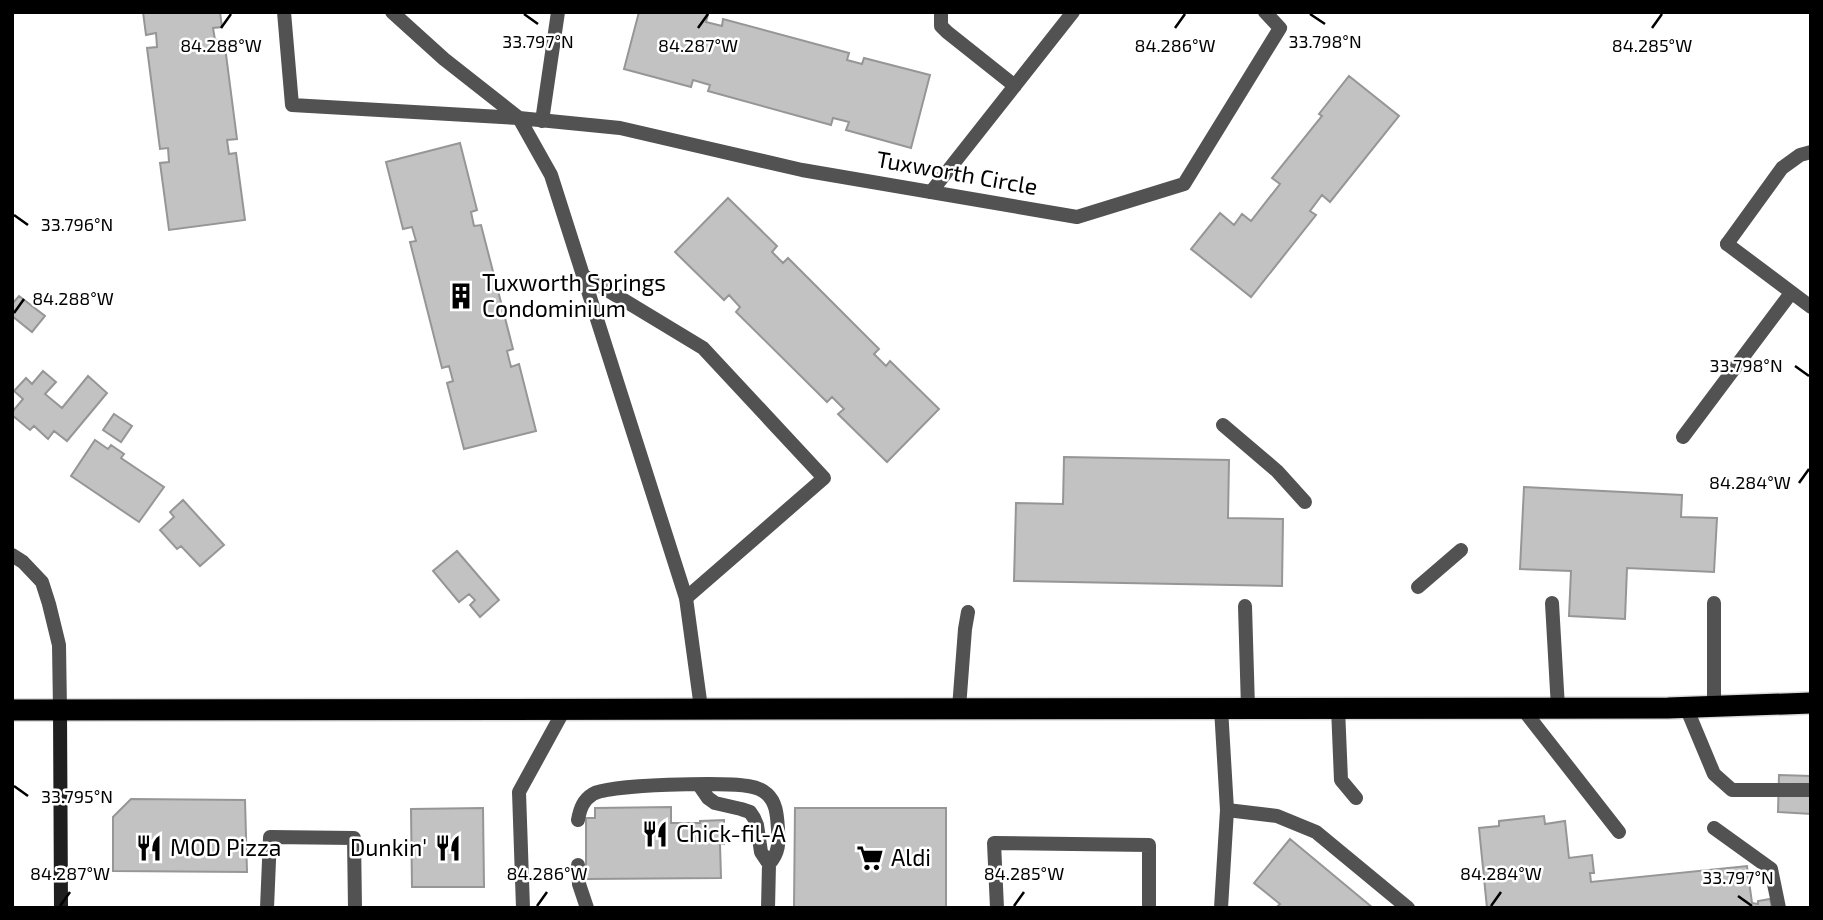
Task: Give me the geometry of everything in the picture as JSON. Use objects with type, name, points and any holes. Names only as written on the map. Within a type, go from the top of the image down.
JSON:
[{"type":"highway","points":[[12,710],[1558,708],[1811,703]]},
{"type":"street","name":"Tuxworth Circle","points":[[284,12],[292,105],[519,118],[620,128],[802,170],[1077,217],[1184,184],[1280,28],[1265,12]]},
{"type":"street","points":[[392,12],[444,59],[519,118],[551,174],[686,598],[701,708]]},
{"type":"street","points":[[542,121],[558,12]]},
{"type":"street","points":[[941,12],[941,26],[1015,86]]},
{"type":"street","points":[[931,192],[1073,12]]},
{"type":"street","points":[[1811,152],[1800,155],[1782,168],[1727,244],[1811,307]]},
{"type":"street","points":[[583,275],[703,348],[824,478],[686,598]]},
{"type":"street","points":[[1683,437],[1791,293]]},
{"type":"street","points":[[1223,425],[1277,471],[1305,502]]},
{"type":"street","points":[[1418,587],[1461,550]]},
{"type":"street","points":[[12,555],[23,562],[41,582],[59,645],[61,908]]},
{"type":"street","points":[[1552,603],[1558,708]]},
{"type":"street","points":[[1714,603],[1714,706]]},
{"type":"street","points":[[1245,606],[1248,708]]},
{"type":"street","points":[[959,708],[968,612]]},
{"type":"street","points":[[1686,707],[1714,774],[1732,790],[1811,790]]},
{"type":"street","points":[[1221,708],[1227,810],[1221,908]]},
{"type":"street","points":[[1338,708],[1341,780],[1356,798]]},
{"type":"street","points":[[1522,708],[1619,832]]},
{"type":"street","points":[[523,908],[519,792],[564,710]]},
{"type":"street","points":[[578,820],[584,801],[602,790],[733,784],[751,786],[770,796],[775,806],[779,843],[777,854],[769,864]]},
{"type":"street","points":[[699,785],[715,803],[750,813],[757,825],[761,852],[769,864],[768,908]]},
{"type":"street","points":[[1227,810],[1277,816],[1316,832],[1408,908]]},
{"type":"street","points":[[1714,828],[1771,869],[1779,908]]},
{"type":"street","points":[[267,908],[270,837],[354,838],[355,908]]},
{"type":"street","points":[[997,908],[994,843],[1149,845],[1149,908]]},
{"type":"street","points":[[578,865],[579,884],[587,908]]},
{"type":"building","points":[[143,12],[220,12],[222,27],[213,28],[215,40],[224,39],[237,139],[227,140],[229,154],[236,153],[245,220],[169,230],[160,163],[169,162],[168,148],[160,149],[147,48],[157,47],[156,33],[146,35]]},
{"type":"building","points":[[639,12],[703,12],[708,14],[706,22],[722,26],[723,19],[849,53],[847,60],[862,64],[864,58],[930,75],[911,148],[846,130],[849,122],[833,118],[831,125],[708,91],[710,85],[693,80],[691,87],[624,69]]},
{"type":"building","points":[[1349,76],[1399,116],[1330,202],[1322,195],[1310,211],[1316,215],[1251,297],[1191,249],[1220,213],[1234,225],[1242,214],[1251,221],[1280,184],[1272,178],[1322,116],[1319,114]]},
{"type":"building","name":"Tuxworth Springs Condominium","points":[[460,143],[477,210],[471,212],[474,226],[481,225],[513,349],[507,351],[511,367],[519,364],[536,431],[464,449],[447,383],[453,381],[449,366],[442,368],[410,242],[416,241],[412,227],[403,229],[386,162]]},
{"type":"building","points":[[728,198],[777,246],[772,252],[783,263],[788,258],[879,349],[874,354],[886,366],[890,361],[939,409],[887,462],[838,414],[844,409],[832,397],[827,402],[736,312],[740,307],[729,295],[724,300],[675,252]]},
{"type":"building","points":[[19,296],[45,316],[32,332],[12,316],[12,304]]},
{"type":"building","points":[[43,371],[56,382],[45,394],[62,408],[88,376],[107,393],[67,441],[54,431],[48,439],[34,426],[30,430],[12,415],[23,399],[14,391],[26,378],[32,384]]},
{"type":"building","points":[[114,414],[132,426],[121,442],[103,430]]},
{"type":"building","points":[[95,440],[108,449],[111,445],[124,454],[121,458],[164,487],[139,522],[71,476]]},
{"type":"building","points":[[1064,457],[1229,460],[1228,518],[1283,519],[1282,586],[1014,581],[1016,503],[1063,504]]},
{"type":"building","points":[[1524,487],[1682,495],[1681,517],[1717,518],[1714,572],[1627,568],[1625,619],[1569,616],[1571,571],[1520,569]]},
{"type":"building","points":[[183,500],[224,545],[200,566],[181,546],[177,549],[160,530],[174,517],[170,512]]},
{"type":"building","points":[[457,551],[499,600],[480,617],[470,605],[475,600],[469,594],[459,602],[433,571]]},
{"type":"building","points":[[1779,775],[1811,776],[1811,814],[1778,812]]},
{"type":"building","points":[[131,799],[245,800],[247,872],[113,871],[113,817]]},
{"type":"building","name":"Chick-fil-A","points":[[671,807],[671,823],[724,820],[724,844],[720,844],[721,878],[586,879],[586,818],[595,818],[595,808]]},
{"type":"building","name":"Dunkin'","points":[[483,808],[484,887],[412,887],[411,809]]},
{"type":"building","name":"Aldi","points":[[795,808],[946,808],[946,908],[794,908]]},
{"type":"building","points":[[1544,816],[1545,824],[1565,821],[1569,858],[1592,855],[1594,873],[1590,873],[1591,882],[1747,866],[1752,903],[1758,904],[1758,901],[1770,899],[1772,908],[1487,908],[1479,828],[1499,826],[1499,821]]},
{"type":"building","points":[[1290,839],[1373,908],[1276,908],[1280,904],[1254,883]]},
{"type":"place","name":"Tuxworth Springs Condominium","points":[[461,296]]},
{"type":"place","name":"Chick-fil-A","points":[[655,834]]},
{"type":"place","name":"MOD Pizza","points":[[149,848]]},
{"type":"place","name":"Dunkin'","points":[[448,848]]},
{"type":"place","name":"Aldi","points":[[870,858]]}]
